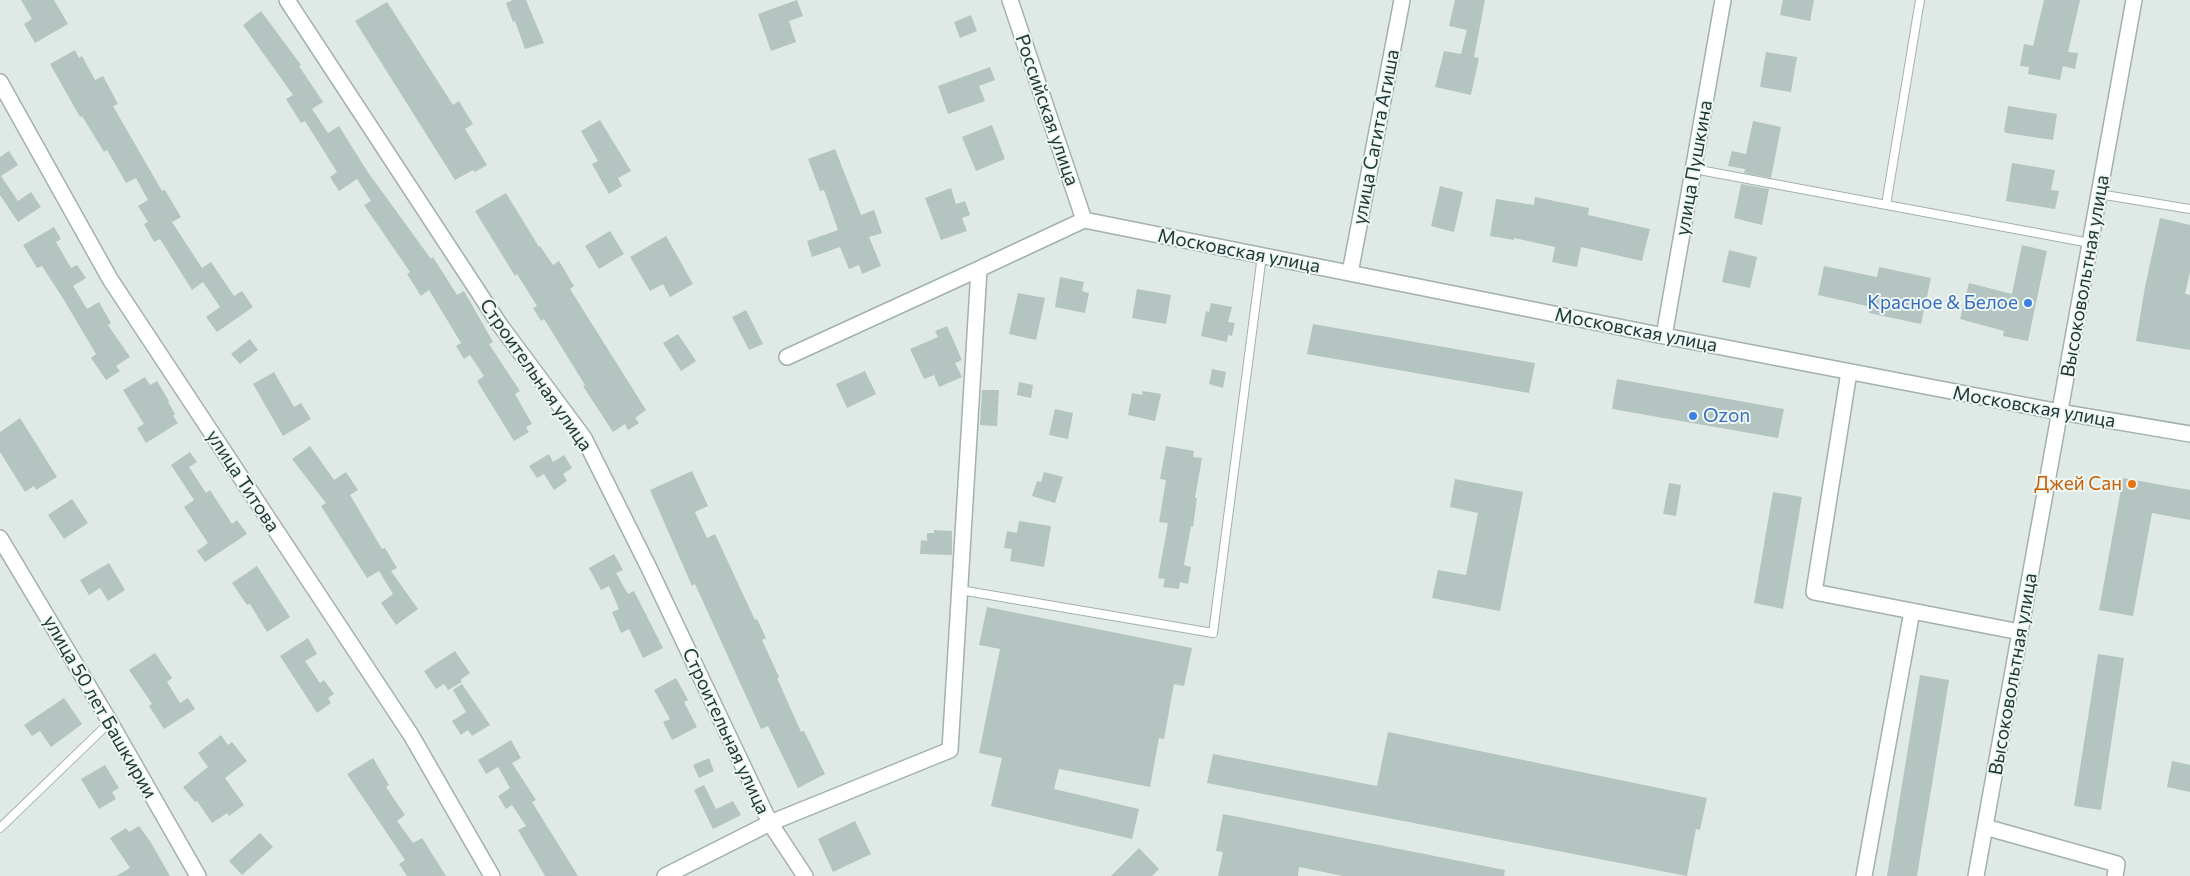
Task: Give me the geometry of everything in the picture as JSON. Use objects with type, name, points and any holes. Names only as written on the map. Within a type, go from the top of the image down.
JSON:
[{"type":"street","name":"Строительная улица","points":[[287,0],[500,325],[584,438],[644,558],[770,823],[805,876]]},
{"type":"street","name":"Российская улица","points":[[1010,0],[1084,220]]},
{"type":"street","name":"улица Сагита Агиша","points":[[1350,273],[1402,0]]},
{"type":"street","name":"улица Пушкина","points":[[1664,336],[1723,0]]},
{"type":"street","name":"Высоковольтная улица","points":[[1976,876],[2134,0]]},
{"type":"street","name":"улица Титова","points":[[0,82],[110,279],[411,735],[492,876]]},
{"type":"street","points":[[787,357],[1084,220]]},
{"type":"street","name":"Московская улица","points":[[1084,220],[1849,372],[2060,412],[2190,434]]},
{"type":"street","points":[[665,876],[770,823],[950,750],[979,269]]},
{"type":"street","points":[[1849,372],[1814,592],[2020,632]]},
{"type":"street","name":"улица 50 лет Башкирии","points":[[0,538],[110,722],[198,876]]},
{"type":"street","points":[[1864,876],[1912,612]]},
{"type":"street","points":[[1985,827],[2117,864],[2115,876]]},
{"type":"lane","points":[[1886,205],[1920,0]]},
{"type":"lane","points":[[1694,169],[2090,243]]},
{"type":"lane","points":[[2099,194],[2190,209]]},
{"type":"lane","points":[[960,590],[1213,633],[1262,255]]},
{"type":"lane","points":[[0,828],[110,722]]},
{"type":"building","points":[[21,0],[54,0],[68,24],[35,43],[24,24],[32,19]]},
{"type":"building","points":[[513,0],[526,0],[544,43],[525,49],[506,3]]},
{"type":"building","points":[[797,0],[803,16],[789,21],[796,42],[771,51],[758,14]]},
{"type":"building","points":[[1455,0],[1485,0],[1474,57],[1479,58],[1471,95],[1435,87],[1444,51],[1461,54],[1467,30],[1449,26]]},
{"type":"building","points":[[1783,0],[1814,0],[1810,21],[1780,15]]},
{"type":"building","points":[[2044,0],[2080,0],[2068,52],[2078,53],[2075,69],[2063,66],[2060,80],[2028,74],[2029,67],[2020,66],[2024,44],[2033,46]]},
{"type":"building","points":[[387,2],[453,105],[459,101],[473,124],[465,129],[487,165],[475,172],[473,170],[455,180],[355,21]]},
{"type":"building","points":[[261,11],[301,65],[299,66],[323,102],[312,109],[328,133],[339,126],[367,171],[431,259],[433,257],[457,295],[464,291],[493,342],[489,344],[520,391],[515,394],[532,424],[526,427],[529,432],[514,441],[477,381],[484,376],[470,355],[464,359],[456,346],[461,343],[429,290],[421,296],[407,274],[410,272],[364,205],[371,201],[357,179],[339,191],[330,177],[337,172],[305,121],[301,123],[286,99],[293,95],[243,25]]},
{"type":"building","points":[[971,15],[977,31],[960,38],[954,22]]},
{"type":"building","points":[[75,50],[79,58],[82,56],[95,80],[103,76],[118,104],[113,106],[162,191],[165,190],[181,217],[172,222],[202,268],[211,262],[234,296],[242,291],[253,307],[217,332],[206,317],[220,307],[203,282],[192,290],[160,239],[154,242],[144,224],[148,222],[138,206],[148,200],[136,178],[126,183],[107,150],[104,152],[82,116],[80,117],[50,64]]},
{"type":"building","points":[[1766,52],[1797,57],[1791,92],[1760,87]]},
{"type":"building","points":[[990,67],[995,80],[979,86],[985,101],[948,114],[938,86]]},
{"type":"building","points":[[2008,106],[2057,114],[2053,140],[2006,133],[2004,131]]},
{"type":"building","points":[[600,120],[631,171],[618,178],[622,186],[609,194],[592,164],[598,161],[581,131]]},
{"type":"building","points":[[1753,121],[1781,127],[1771,178],[1744,173],[1745,169],[1728,166],[1732,151],[1746,154]]},
{"type":"building","points":[[992,125],[1005,159],[976,171],[962,137]]},
{"type":"building","points":[[835,149],[861,215],[874,210],[882,233],[869,237],[881,266],[862,274],[859,265],[849,269],[840,247],[812,257],[807,241],[838,230],[824,190],[820,191],[808,159]]},
{"type":"building","points":[[9,151],[18,165],[1,176],[18,201],[31,192],[41,207],[18,222],[0,195],[0,157]]},
{"type":"building","points":[[2012,163],[2055,170],[2051,190],[2059,191],[2055,209],[2006,201]]},
{"type":"building","points":[[1741,184],[1769,189],[1762,225],[1734,218]]},
{"type":"building","points":[[1440,186],[1463,192],[1454,232],[1431,226]]},
{"type":"building","points":[[951,188],[956,204],[965,201],[970,215],[962,218],[967,231],[941,240],[925,198]]},
{"type":"building","points":[[506,193],[539,247],[553,265],[559,261],[574,286],[570,289],[646,410],[635,418],[639,423],[628,430],[625,424],[613,432],[583,386],[585,385],[544,319],[541,321],[533,308],[537,306],[517,274],[515,276],[475,211]]},
{"type":"building","points":[[1535,197],[1589,208],[1588,215],[1650,229],[1642,261],[1581,247],[1577,267],[1552,262],[1555,247],[1514,238],[1514,240],[1490,236],[1496,199],[1534,205]]},
{"type":"building","points":[[2160,218],[2190,225],[2190,272],[2185,294],[2190,295],[2190,350],[2136,341],[2145,287]]},
{"type":"building","points":[[54,227],[61,239],[56,242],[71,268],[77,265],[86,278],[73,286],[87,309],[99,302],[111,323],[108,325],[130,357],[116,366],[120,371],[106,380],[91,358],[96,354],[64,300],[42,266],[37,268],[23,245]]},
{"type":"building","points":[[610,231],[624,254],[599,269],[585,246]]},
{"type":"building","points":[[666,236],[693,284],[670,297],[663,284],[650,291],[630,257]]},
{"type":"building","points":[[2022,245],[2047,251],[2028,341],[2003,336],[2004,331],[1960,319],[1969,283],[2012,294]]},
{"type":"building","points":[[1729,250],[1757,257],[1750,288],[1722,282]]},
{"type":"building","points":[[1824,266],[1877,277],[1879,267],[1931,278],[1921,324],[1869,313],[1871,307],[1818,295]]},
{"type":"building","points":[[1060,277],[1084,282],[1082,291],[1089,293],[1085,313],[1055,307]]},
{"type":"building","points":[[1137,289],[1171,295],[1166,324],[1132,318]]},
{"type":"building","points":[[1018,293],[1045,298],[1036,340],[1009,334]]},
{"type":"building","points":[[1211,303],[1232,307],[1228,322],[1235,323],[1232,336],[1228,335],[1227,342],[1201,336],[1206,311],[1209,312]]},
{"type":"building","points":[[746,310],[763,344],[749,350],[732,317]]},
{"type":"building","points":[[1313,324],[1535,363],[1529,393],[1307,354]]},
{"type":"building","points":[[947,326],[962,360],[955,363],[962,377],[939,387],[934,375],[924,379],[910,349],[938,337],[935,331]]},
{"type":"building","points":[[678,334],[696,361],[681,371],[663,343]]},
{"type":"building","points":[[250,339],[258,350],[240,364],[231,354]]},
{"type":"building","points":[[1212,369],[1226,372],[1223,388],[1209,384]]},
{"type":"building","points":[[865,371],[876,394],[847,408],[836,384]]},
{"type":"building","points":[[274,372],[294,407],[301,403],[311,419],[283,436],[253,384]]},
{"type":"building","points":[[145,377],[150,385],[157,381],[169,401],[175,414],[173,416],[178,423],[146,443],[137,428],[144,424],[123,390]]},
{"type":"building","points":[[1617,379],[1784,409],[1778,438],[1612,409]]},
{"type":"building","points":[[1019,382],[1033,385],[1031,398],[1017,395]]},
{"type":"building","points":[[982,390],[999,390],[997,426],[980,425]]},
{"type":"building","points":[[1143,391],[1161,394],[1155,421],[1128,415],[1132,393],[1142,395]]},
{"type":"building","points":[[1055,409],[1073,413],[1068,439],[1049,435]]},
{"type":"building","points":[[20,418],[57,477],[36,490],[34,486],[25,492],[0,452],[0,432]]},
{"type":"building","points":[[310,446],[334,480],[346,472],[358,490],[350,495],[382,549],[385,548],[397,568],[391,571],[418,609],[396,625],[381,603],[393,594],[379,571],[367,578],[321,506],[326,503],[292,459]]},
{"type":"building","points":[[1166,446],[1194,451],[1193,457],[1202,458],[1195,498],[1197,498],[1193,527],[1191,526],[1184,565],[1191,567],[1188,584],[1180,582],[1179,589],[1163,587],[1165,579],[1158,578],[1168,523],[1159,522],[1166,480],[1160,479]]},
{"type":"building","points":[[190,452],[197,462],[189,467],[206,493],[210,490],[232,524],[237,520],[247,534],[205,562],[197,551],[208,543],[184,507],[194,500],[171,465]]},
{"type":"building","points":[[549,454],[553,462],[564,455],[572,468],[563,474],[567,481],[554,490],[544,474],[537,478],[529,466]]},
{"type":"building","points":[[692,471],[708,506],[695,512],[707,538],[715,534],[755,620],[757,619],[766,638],[762,640],[801,732],[804,731],[825,774],[798,788],[768,726],[761,729],[695,584],[692,586],[650,490]]},
{"type":"building","points":[[1044,472],[1063,477],[1055,503],[1032,496],[1037,481],[1041,482]]},
{"type":"building","points":[[2123,478],[2190,490],[2190,520],[2152,513],[2133,616],[2099,610]]},
{"type":"building","points":[[1455,479],[1523,492],[1500,611],[1432,598],[1438,570],[1466,575],[1478,513],[1450,507]]},
{"type":"building","points":[[1669,483],[1681,485],[1676,516],[1663,514]]},
{"type":"building","points":[[1773,492],[1802,497],[1783,609],[1754,603]]},
{"type":"building","points":[[72,499],[88,523],[64,539],[48,515]]},
{"type":"building","points":[[1019,521],[1051,526],[1044,567],[1010,561],[1012,549],[1004,548],[1007,531],[1017,533]]},
{"type":"building","points":[[934,530],[952,531],[952,555],[920,554],[921,540],[927,541],[927,533],[934,533]]},
{"type":"building","points":[[614,554],[623,570],[616,573],[628,594],[634,591],[663,648],[643,658],[629,629],[621,633],[612,612],[619,609],[609,586],[601,590],[589,568]]},
{"type":"building","points":[[109,563],[125,590],[108,601],[100,588],[89,595],[80,580]]},
{"type":"building","points":[[257,566],[290,617],[267,632],[250,604],[247,605],[232,583]]},
{"type":"building","points":[[987,607],[1192,648],[1184,686],[1174,684],[1164,739],[1159,738],[1150,787],[1059,769],[1054,789],[1139,809],[1132,839],[991,806],[1002,758],[979,753],[1000,649],[979,645]]},
{"type":"building","points":[[308,638],[317,654],[305,661],[320,683],[324,680],[334,694],[328,698],[331,703],[317,713],[280,656]]},
{"type":"building","points":[[455,651],[470,673],[460,680],[462,682],[448,690],[444,684],[436,689],[424,671]]},
{"type":"building","points":[[155,653],[172,678],[167,682],[180,703],[188,698],[195,709],[164,729],[149,706],[152,704],[129,670]]},
{"type":"building","points":[[2098,654],[2124,658],[2101,810],[2074,806]]},
{"type":"building","points":[[1920,675],[1949,680],[1917,876],[1887,876]]},
{"type":"building","points":[[676,678],[688,700],[684,702],[697,727],[672,740],[663,722],[670,719],[654,690]]},
{"type":"building","points":[[462,684],[490,725],[472,736],[468,730],[461,735],[452,721],[466,712],[453,690]]},
{"type":"building","points":[[64,698],[82,724],[51,747],[40,731],[32,736],[24,725]]},
{"type":"building","points":[[1388,732],[1707,798],[1700,830],[1696,829],[1687,876],[1207,783],[1213,754],[1377,786]]},
{"type":"building","points":[[221,735],[228,745],[232,742],[247,761],[225,778],[244,805],[229,816],[227,813],[212,823],[197,801],[195,802],[183,787],[208,767],[198,753]]},
{"type":"building","points":[[511,740],[521,758],[512,763],[536,800],[532,802],[578,876],[545,876],[518,830],[526,826],[512,805],[506,809],[498,796],[510,788],[498,767],[486,774],[478,760]]},
{"type":"building","points":[[373,758],[389,785],[386,787],[405,815],[397,821],[413,843],[422,838],[446,876],[407,876],[399,864],[405,860],[347,774]]},
{"type":"building","points":[[709,758],[714,771],[699,778],[693,765]]},
{"type":"building","points":[[2172,761],[2190,765],[2190,792],[2167,787]]},
{"type":"building","points":[[105,765],[119,788],[112,792],[116,799],[99,809],[81,779]]},
{"type":"building","points":[[704,785],[716,809],[733,801],[741,815],[713,829],[694,790]]},
{"type":"building","points":[[1223,814],[1505,870],[1504,876],[1343,876],[1299,867],[1298,876],[1218,876],[1223,852],[1216,851]]},
{"type":"building","points":[[855,821],[871,854],[833,872],[818,839]]},
{"type":"building","points":[[139,826],[170,876],[116,876],[130,868],[110,838],[126,828],[129,832]]},
{"type":"building","points":[[260,833],[273,847],[242,875],[229,861]]},
{"type":"building","points":[[1139,848],[1159,869],[1152,876],[1111,876]]},
{"type":"place","name":"Красное & Белое","points":[[2028,303]]},
{"type":"place","name":"Ozon","points":[[1693,416]]},
{"type":"place","name":"Джей Сан","points":[[2132,484]]}]
